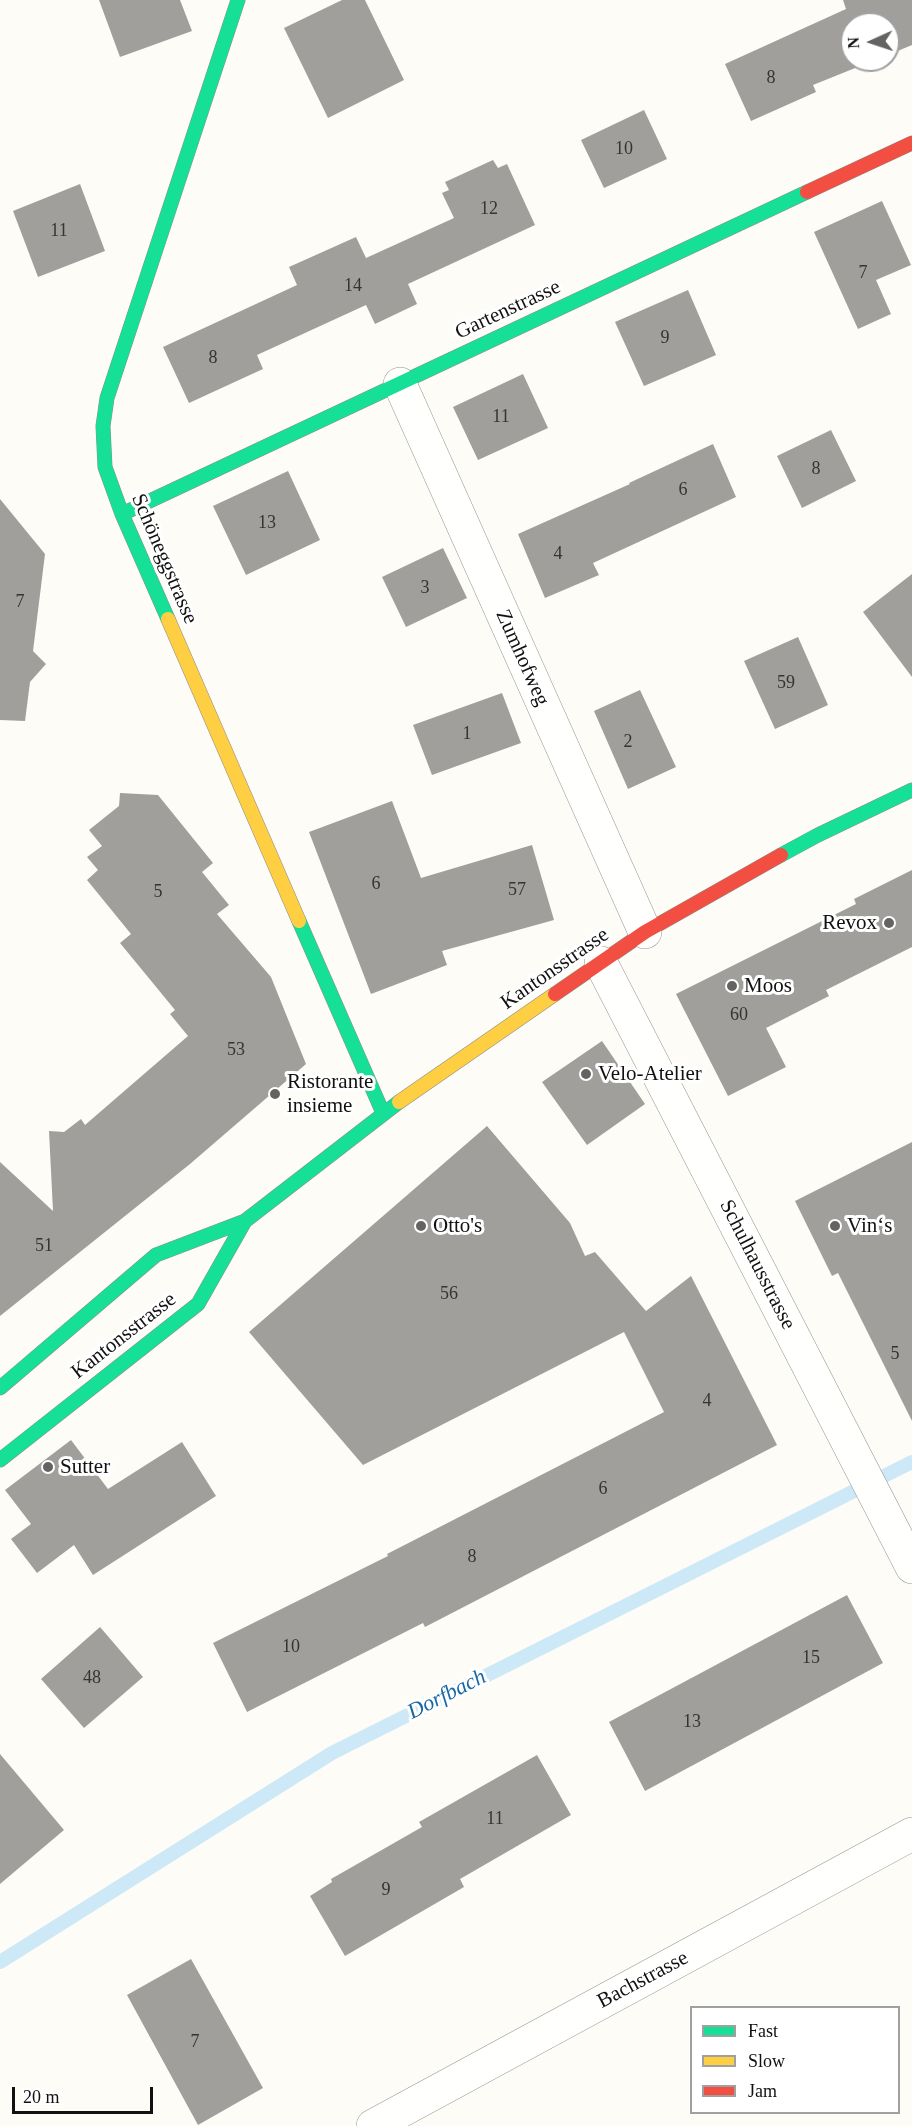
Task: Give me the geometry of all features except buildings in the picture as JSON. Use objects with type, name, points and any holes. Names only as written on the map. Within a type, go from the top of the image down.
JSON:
[{"type":"street","name":"Schöneggstrasse","points":[[238,0],[107,398],[103,426],[105,467],[122,514],[383,1113]]},
{"type":"street","name":"Gartenstrasse","points":[[122,514],[912,143]]},
{"type":"street","name":"Zumhofweg","points":[[400,384],[645,932]]},
{"type":"street","name":"Kantonsstrasse","points":[[0,1388],[156,1255],[245,1221],[383,1113],[645,932],[818,835],[912,790]]},
{"type":"street","name":"Schulhausstrasse","points":[[601,963],[912,1567]]},
{"type":"street","name":"Kantonsstrasse","points":[[0,1460],[198,1304],[245,1221]]},
{"type":"street","name":"Bachstrasse","points":[[373,2126],[912,1834]]},
{"type":"waterway","name":"Dorfbach","points":[[0,1962],[332,1753],[912,1462]]},
{"type":"traffic: fast","points":[[168,619],[122,514],[105,467],[103,426],[107,398],[238,0]]},
{"type":"traffic: fast","points":[[122,514],[807,192]]},
{"type":"traffic: fast","points":[[781,855],[912,790]]},
{"type":"traffic: fast","points":[[299,921],[383,1113]]},
{"type":"traffic: fast","points":[[0,1388],[156,1255],[245,1221],[399,1102]]},
{"type":"traffic: fast","points":[[0,1460],[198,1304],[245,1221]]},
{"type":"traffic: slow","points":[[168,619],[299,921]]},
{"type":"traffic: slow","points":[[399,1102],[555,994]]},
{"type":"traffic: jam","points":[[807,192],[912,143]]},
{"type":"traffic: jam","points":[[555,994],[645,932],[781,855]]},
{"type":"place","name":"Revox","points":[[889,923]]},
{"type":"place","name":"Moos","points":[[732,986]]},
{"type":"place","name":"Velo-Atelier","points":[[586,1074]]},
{"type":"place","name":"Ristorante insieme","points":[[275,1094]]},
{"type":"place","name":"Otto's","points":[[421,1226]]},
{"type":"place","name":"Vin‘s","points":[[835,1226]]},
{"type":"place","name":"Sutter","points":[[48,1467]]}]
